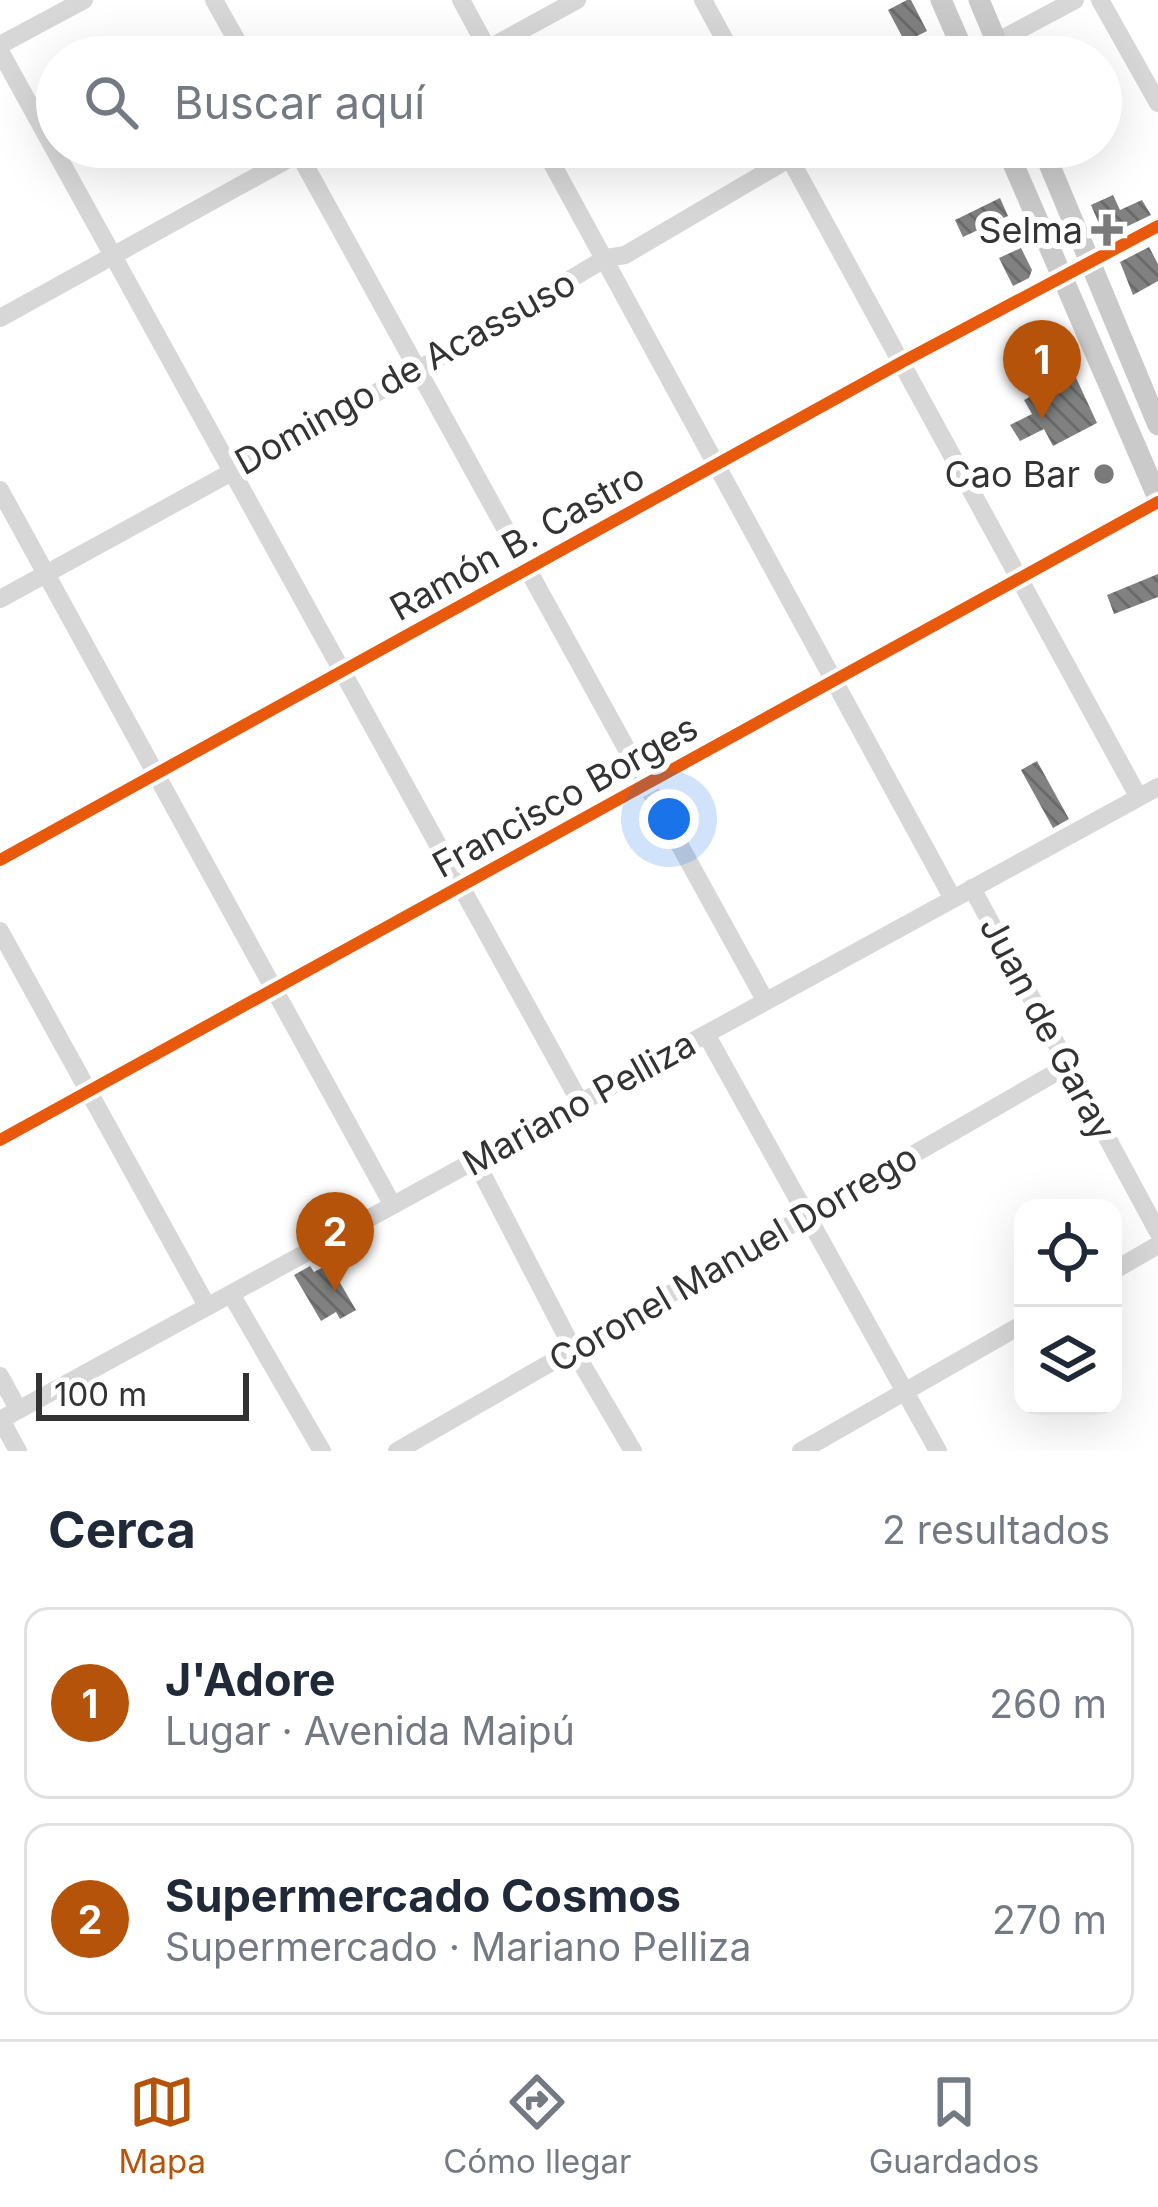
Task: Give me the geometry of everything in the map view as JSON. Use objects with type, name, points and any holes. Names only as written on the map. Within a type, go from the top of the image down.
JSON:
[{"type":"main road","points":[[941,0],[957,36]]},
{"type":"main road","points":[[979,0],[994,36]]},
{"type":"main road","points":[[1015,168],[1158,500]]},
{"type":"main road","points":[[1051,168],[1158,425]]},
{"type":"street","points":[[36,114],[0,48],[84,0]]},
{"type":"street","points":[[214,0],[234,36]]},
{"type":"street","points":[[461,0],[476,36]]},
{"type":"street","points":[[515,36],[577,0]]},
{"type":"street","points":[[703,0],[723,36]]},
{"type":"street","points":[[1014,36],[1045,7],[1075,0]]},
{"type":"street","points":[[1100,0],[1120,36]]},
{"type":"street","points":[[1122,39],[1158,104]]},
{"type":"street","points":[[65,168],[581,1104]]},
{"type":"street","points":[[0,318],[268,168]]},
{"type":"street","points":[[311,168],[765,1000]]},
{"type":"street","name":"Juan de Garay","points":[[555,168],[953,899]]},
{"type":"street","name":"Domingo de Acassuso","points":[[0,598],[418,370],[606,258],[625,255],[762,168]]},
{"type":"street","points":[[796,168],[1138,796]]},
{"type":"street","name":"Ramón B. Castro","points":[[0,860],[902,362],[1158,226]]},
{"type":"street","points":[[0,490],[392,1204]]},
{"type":"street","name":"Francisco Borges","points":[[0,1140],[1158,500]]},
{"type":"street","name":"Mariano Pelliza","points":[[6,1416],[1158,787]]},
{"type":"street","name":"Juan de Garay","points":[[973,888],[1158,1232]]},
{"type":"street","points":[[0,931],[207,1306]]},
{"type":"street","points":[[706,1034],[938,1451]]},
{"type":"street","name":"Coronel Manuel Dorrego","points":[[397,1451],[1069,1065]]},
{"type":"street","points":[[475,1160],[573,1349],[633,1451]]},
{"type":"street","points":[[1122,1266],[1158,1245]]},
{"type":"street","points":[[231,1294],[322,1451]]},
{"type":"street","points":[[801,1451],[1014,1329]]},
{"type":"street","points":[[0,1376],[18,1451]]},
{"type":"building","points":[[911,0],[927,31],[902,36],[888,10]]},
{"type":"building","points":[[1113,195],[1120,210],[1142,200],[1151,215],[1109,235],[1103,233],[1091,205]]},
{"type":"building","points":[[1000,198],[1008,216],[963,237],[955,220]]},
{"type":"building","points":[[1149,247],[1158,264],[1158,281],[1133,295],[1120,262]]},
{"type":"building","points":[[1021,248],[1032,270],[1029,278],[1013,286],[999,258]]},
{"type":"building","points":[[1065,354],[1097,423],[1053,446],[1044,429],[1020,441],[1010,425],[1032,414],[1024,400],[1054,384],[1044,364]]},
{"type":"building","points":[[1158,574],[1158,597],[1114,614],[1107,595]]},
{"type":"building","points":[[1037,761],[1069,819],[1053,828],[1021,770]]},
{"type":"building","points":[[329,1264],[356,1310],[340,1319],[336,1312],[321,1321],[294,1275],[310,1266],[314,1272]]},
{"type":"cycle path","points":[[0,860],[902,362],[1158,226]]},
{"type":"cycle path","points":[[0,1140],[1158,502]]},
{"type":"place","name":"Selma","points":[[1107,230]]},
{"type":"place","name":"J'Adore","points":[[1042,419]]},
{"type":"place","name":"Cao Bar","points":[[1104,474]]},
{"type":"place","name":"Supermercado Cosmos","points":[[335,1291]]}]
